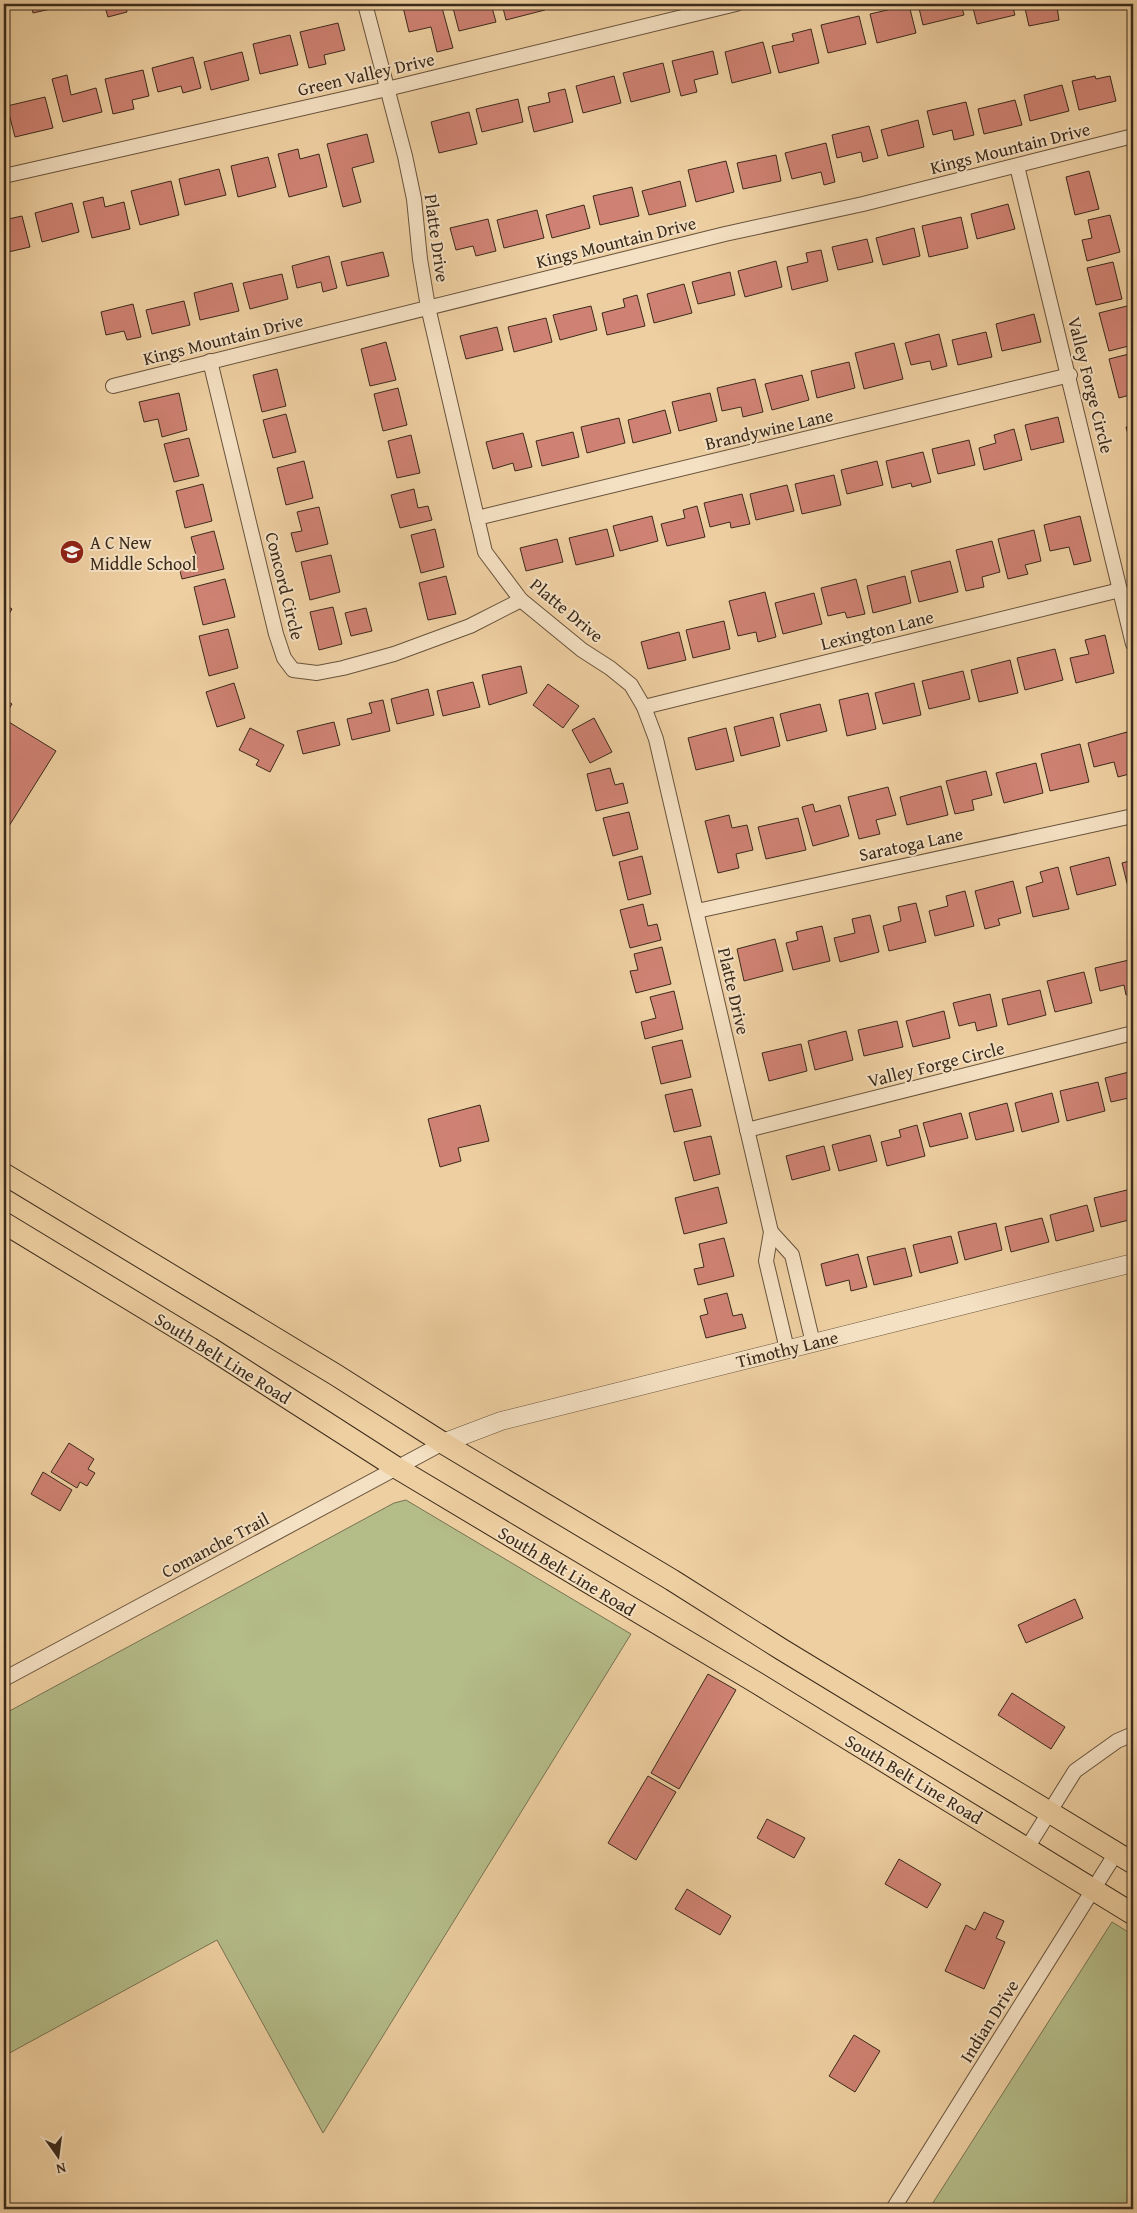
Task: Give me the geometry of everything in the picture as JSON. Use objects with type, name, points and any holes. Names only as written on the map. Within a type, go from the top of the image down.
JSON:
[{"type":"main road","points":[[4,1174],[1125,1858]]},
{"type":"main road","name":"South Belt Line Road","points":[[4,1223],[210,1348],[397,1468],[757,1683],[1133,1914]]},
{"type":"street","name":"Platte Drive","points":[[365,4],[388,89],[414,199],[420,259],[428,307],[486,552],[521,600],[582,650],[610,668],[631,685],[644,707],[656,739],[771,1232],[766,1261],[787,1349]]},
{"type":"street","name":"Green Valley Drive","points":[[4,176],[388,89],[736,4]]},
{"type":"street","name":"Kings Mountain Drive","points":[[113,386],[428,307],[1017,166],[1129,137]]},
{"type":"street","name":"Valley Forge Circle","points":[[1017,166],[1070,375],[1133,644]]},
{"type":"street","name":"Concord Circle","points":[[210,361],[276,634],[284,658],[293,670],[317,673],[394,654],[470,626],[521,600]]},
{"type":"street","name":"Brandywine Lane","points":[[477,518],[1070,375]]},
{"type":"street","name":"Lexington Lane","points":[[644,707],[1120,590]]},
{"type":"street","name":"Saratoga Lane","points":[[697,911],[1133,816]]},
{"type":"street","name":"Valley Forge Circle","points":[[747,1130],[1133,1033]]},
{"type":"street","name":"Platte Drive","points":[[771,1232],[792,1255],[813,1343]]},
{"type":"street","name":"Timothy Lane","points":[[443,1443],[501,1421],[1133,1263]]},
{"type":"street","name":"Comanche Trail","points":[[4,1679],[443,1443]]},
{"type":"street","points":[[1027,1848],[1075,1771],[1117,1741],[1133,1734]]},
{"type":"street","name":"Indian Drive","points":[[893,2209],[1093,1889],[1125,1858]]},
{"type":"green space","points":[[406,1500],[631,1634],[323,2133],[217,1940],[4,2056],[4,1714],[394,1503]]},
{"type":"green space","points":[[1112,1922],[1133,1935],[1133,2209],[929,2209]]},
{"type":"building","points":[[4,4],[9,4],[8,17],[4,16]]},
{"type":"building","points":[[31,4],[68,4],[68,5],[33,13]]},
{"type":"building","points":[[104,4],[125,4],[127,12],[108,17]]},
{"type":"building","points":[[415,4],[441,4],[453,48],[437,52],[431,27],[409,32],[403,7]]},
{"type":"building","points":[[452,4],[491,4],[496,22],[459,31]]},
{"type":"building","points":[[502,4],[544,4],[545,10],[506,20]]},
{"type":"building","points":[[918,4],[961,4],[964,15],[923,25]]},
{"type":"building","points":[[972,4],[1012,4],[1015,15],[977,24]]},
{"type":"building","points":[[1024,4],[1063,4],[1063,6],[1057,7],[1059,20],[1029,26]]},
{"type":"building","points":[[909,5],[916,33],[877,43],[870,14]]},
{"type":"building","points":[[859,16],[866,44],[828,53],[821,25]]},
{"type":"building","points":[[338,23],[345,50],[324,55],[326,64],[309,68],[300,32]]},
{"type":"building","points":[[811,29],[819,63],[779,73],[772,46],[794,41],[792,34]]},
{"type":"building","points":[[290,35],[298,65],[260,74],[253,44]]},
{"type":"building","points":[[763,42],[771,73],[732,83],[725,52]]},
{"type":"building","points":[[713,51],[718,74],[694,80],[697,92],[681,96],[672,61]]},
{"type":"building","points":[[242,52],[249,80],[211,90],[204,62]]},
{"type":"building","points":[[193,57],[201,88],[183,93],[181,86],[158,92],[152,68]]},
{"type":"building","points":[[663,63],[670,92],[631,102],[623,73]]},
{"type":"building","points":[[143,70],[149,96],[132,100],[134,109],[113,114],[105,79]]},
{"type":"building","points":[[67,75],[71,95],[96,88],[102,112],[63,122],[52,79]]},
{"type":"building","points":[[614,76],[621,103],[583,113],[576,86]]},
{"type":"building","points":[[1095,76],[1096,79],[1110,76],[1116,101],[1079,110],[1072,81]]},
{"type":"building","points":[[1062,85],[1069,111],[1030,121],[1024,95]]},
{"type":"building","points":[[565,89],[573,122],[534,132],[528,107],[550,102],[548,93]]},
{"type":"building","points":[[45,97],[53,128],[15,137],[7,106]]},
{"type":"building","points":[[518,99],[523,122],[482,132],[476,109]]},
{"type":"building","points":[[1015,100],[1022,125],[984,134],[978,109]]},
{"type":"building","points":[[966,102],[974,135],[954,140],[952,130],[933,135],[927,111]]},
{"type":"building","points":[[469,112],[477,144],[439,153],[431,122]]},
{"type":"building","points":[[918,120],[924,147],[888,156],[881,130]]},
{"type":"building","points":[[869,126],[878,158],[863,162],[861,152],[837,158],[832,135]]},
{"type":"building","points":[[367,134],[374,162],[352,168],[361,202],[343,207],[327,144]]},
{"type":"building","points":[[826,143],[835,182],[824,185],[821,172],[792,179],[785,153]]},
{"type":"building","points":[[298,149],[300,159],[319,154],[327,187],[289,197],[278,154]]},
{"type":"building","points":[[776,155],[781,181],[743,189],[737,163]]},
{"type":"building","points":[[268,157],[276,187],[238,197],[231,166]]},
{"type":"building","points":[[726,161],[734,192],[696,202],[688,170]]},
{"type":"building","points":[[219,169],[226,195],[185,205],[179,179]]},
{"type":"building","points":[[1089,171],[1099,209],[1075,215],[1066,177]]},
{"type":"building","points":[[171,181],[179,215],[140,225],[131,191]]},
{"type":"building","points":[[680,181],[686,206],[649,215],[642,191]]},
{"type":"building","points":[[632,187],[639,216],[600,225],[593,196]]},
{"type":"building","points":[[103,197],[105,207],[124,202],[130,229],[92,238],[83,202]]},
{"type":"building","points":[[72,203],[79,232],[42,242],[35,213]]},
{"type":"building","points":[[1008,204],[1015,229],[977,239],[971,214]]},
{"type":"building","points":[[584,205],[590,228],[552,238],[546,215]]},
{"type":"building","points":[[537,210],[544,238],[504,248],[497,220]]},
{"type":"building","points":[[1110,215],[1120,252],[1087,261],[1082,240],[1092,238],[1088,220]]},
{"type":"building","points":[[22,216],[30,247],[4,253],[4,220]]},
{"type":"building","points":[[961,217],[968,248],[929,257],[922,226]]},
{"type":"building","points":[[488,219],[496,251],[476,256],[473,246],[456,250],[450,228]]},
{"type":"building","points":[[914,228],[920,256],[883,265],[876,238]]},
{"type":"building","points":[[867,239],[873,262],[838,270],[832,247]]},
{"type":"building","points":[[821,250],[828,281],[792,290],[787,267],[808,262],[806,253]]},
{"type":"building","points":[[383,252],[389,276],[347,286],[341,262]]},
{"type":"building","points":[[329,256],[337,288],[323,292],[321,282],[297,288],[292,266]]},
{"type":"building","points":[[776,261],[782,287],[745,297],[738,271]]},
{"type":"building","points":[[1113,262],[1122,299],[1096,305],[1087,268]]},
{"type":"building","points":[[730,272],[735,295],[698,304],[692,282]]},
{"type":"building","points":[[282,274],[288,299],[250,309],[243,283]]},
{"type":"building","points":[[232,283],[239,311],[200,320],[194,293]]},
{"type":"building","points":[[684,284],[692,313],[654,323],[647,294]]},
{"type":"building","points":[[637,295],[645,326],[607,335],[602,313],[625,307],[623,299]]},
{"type":"building","points":[[184,301],[190,325],[152,334],[146,310]]},
{"type":"building","points":[[133,304],[141,337],[127,340],[124,331],[106,335],[101,312]]},
{"type":"building","points":[[1131,305],[1133,345],[1109,351],[1099,313]]},
{"type":"building","points":[[591,306],[597,330],[560,340],[553,315]]},
{"type":"building","points":[[1034,314],[1041,342],[1002,351],[996,324]]},
{"type":"building","points":[[546,318],[552,342],[514,352],[508,327]]},
{"type":"building","points":[[497,327],[503,350],[466,359],[460,336]]},
{"type":"building","points":[[986,332],[992,357],[958,365],[952,340]]},
{"type":"building","points":[[939,334],[947,366],[932,370],[930,361],[911,365],[905,343]]},
{"type":"building","points":[[386,342],[396,380],[370,386],[361,349]]},
{"type":"building","points":[[894,343],[903,379],[864,389],[855,353]]},
{"type":"building","points":[[1133,353],[1133,394],[1119,398],[1109,359]]},
{"type":"building","points":[[849,362],[855,388],[817,398],[811,371]]},
{"type":"building","points":[[277,369],[286,406],[262,412],[253,375]]},
{"type":"building","points":[[802,375],[809,400],[772,410],[765,384]]},
{"type":"building","points":[[755,379],[763,412],[743,417],[741,407],[722,411],[717,388]]},
{"type":"building","points":[[398,388],[407,425],[383,431],[374,394]]},
{"type":"building","points":[[179,393],[187,430],[162,437],[158,419],[144,422],[139,402]]},
{"type":"building","points":[[710,393],[717,421],[679,431],[672,402]]},
{"type":"building","points":[[1133,402],[1133,417],[1130,403]]},
{"type":"building","points":[[665,410],[671,433],[633,443],[628,420]]},
{"type":"building","points":[[286,414],[296,452],[273,458],[263,420]]},
{"type":"building","points":[[1058,417],[1064,442],[1031,450],[1025,425]]},
{"type":"building","points":[[619,418],[625,443],[587,453],[581,427]]},
{"type":"building","points":[[1133,425],[1133,441],[1130,442],[1126,427]]},
{"type":"building","points":[[1014,429],[1022,460],[984,470],[979,448],[996,443],[994,435]]},
{"type":"building","points":[[573,432],[579,457],[542,466],[536,441]]},
{"type":"building","points":[[523,433],[532,467],[515,471],[513,463],[493,469],[486,442]]},
{"type":"building","points":[[411,435],[420,473],[397,478],[388,441]]},
{"type":"building","points":[[189,438],[199,476],[174,482],[164,444]]},
{"type":"building","points":[[969,440],[975,465],[938,474],[932,449]]},
{"type":"building","points":[[1133,449],[1133,465],[1130,450]]},
{"type":"building","points":[[923,452],[931,482],[912,487],[911,483],[892,488],[886,461]]},
{"type":"building","points":[[304,461],[313,498],[286,505],[277,468]]},
{"type":"building","points":[[877,461],[883,485],[847,494],[841,470]]},
{"type":"building","points":[[834,475],[841,505],[802,514],[795,484]]},
{"type":"building","points":[[203,484],[212,521],[185,528],[176,491]]},
{"type":"building","points":[[787,485],[794,511],[756,520],[750,494]]},
{"type":"building","points":[[414,489],[418,508],[428,506],[432,520],[400,528],[391,495]]},
{"type":"building","points":[[742,494],[750,524],[731,528],[730,522],[710,527],[704,503]]},
{"type":"building","points":[[697,506],[705,537],[667,546],[661,524],[685,518],[683,510]]},
{"type":"building","points":[[319,507],[328,544],[296,552],[291,533],[302,531],[297,512]]},
{"type":"building","points":[[652,516],[658,541],[620,551],[613,526]]},
{"type":"building","points":[[1080,516],[1091,561],[1074,565],[1069,547],[1050,551],[1044,525]]},
{"type":"building","points":[[435,529],[444,567],[421,573],[411,535]]},
{"type":"building","points":[[607,529],[614,556],[576,565],[569,538]]},
{"type":"building","points":[[1034,530],[1041,561],[1025,565],[1028,574],[1008,579],[998,539]]},
{"type":"building","points":[[214,531],[224,569],[182,579],[178,563],[197,559],[191,537]]},
{"type":"building","points":[[557,539],[563,562],[526,571],[520,548]]},
{"type":"building","points":[[992,541],[1000,572],[982,577],[984,587],[966,591],[956,550]]},
{"type":"building","points":[[331,555],[340,592],[310,600],[301,562]]},
{"type":"building","points":[[950,561],[958,592],[919,602],[911,571]]},
{"type":"building","points":[[446,576],[456,614],[428,620],[419,583]]},
{"type":"building","points":[[905,576],[911,603],[873,613],[867,586]]},
{"type":"building","points":[[225,579],[235,617],[203,625],[194,587]]},
{"type":"building","points":[[856,579],[865,614],[847,618],[845,612],[828,616],[821,588]]},
{"type":"building","points":[[765,592],[776,637],[758,642],[756,632],[738,636],[729,601]]},
{"type":"building","points":[[814,593],[822,624],[783,634],[775,603]]},
{"type":"building","points":[[4,604],[12,609],[4,622]]},
{"type":"building","points":[[333,607],[342,644],[319,650],[310,612]]},
{"type":"building","points":[[366,608],[372,631],[351,636],[345,613]]},
{"type":"building","points":[[724,621],[730,649],[693,658],[686,630]]},
{"type":"building","points":[[228,629],[238,668],[209,676],[199,636]]},
{"type":"building","points":[[679,632],[686,660],[648,669],[641,642]]},
{"type":"building","points":[[1105,635],[1114,673],[1076,683],[1070,658],[1089,654],[1085,640]]},
{"type":"building","points":[[1055,649],[1063,680],[1025,690],[1017,658]]},
{"type":"building","points":[[1010,660],[1018,693],[979,702],[971,670]]},
{"type":"building","points":[[521,666],[527,693],[489,705],[482,675]]},
{"type":"building","points":[[963,671],[970,699],[929,709],[922,681]]},
{"type":"building","points":[[473,682],[480,707],[443,716],[437,691]]},
{"type":"building","points":[[234,683],[245,718],[217,727],[206,692]]},
{"type":"building","points":[[914,683],[921,715],[883,724],[875,693]]},
{"type":"building","points":[[548,684],[579,706],[563,728],[533,705]]},
{"type":"building","points":[[428,689],[434,715],[397,724],[391,699]]},
{"type":"building","points":[[868,693],[876,729],[847,736],[839,700]]},
{"type":"building","points":[[4,699],[12,704],[4,717]]},
{"type":"building","points":[[383,700],[390,731],[352,740],[347,719],[372,713],[369,703]]},
{"type":"building","points":[[820,704],[827,731],[787,741],[780,714]]},
{"type":"building","points":[[773,717],[780,746],[741,756],[734,727]]},
{"type":"building","points":[[594,718],[612,752],[590,763],[572,730]]},
{"type":"building","points":[[4,719],[56,751],[4,834]]},
{"type":"building","points":[[334,722],[340,745],[303,754],[297,731]]},
{"type":"building","points":[[250,728],[284,745],[270,772],[256,765],[259,760],[239,750]]},
{"type":"building","points":[[726,728],[734,761],[696,770],[688,738]]},
{"type":"building","points":[[1127,732],[1133,756],[1133,773],[1118,777],[1114,762],[1094,767],[1088,743]]},
{"type":"building","points":[[1080,744],[1089,782],[1050,791],[1041,754]]},
{"type":"building","points":[[1036,763],[1043,793],[1004,803],[996,773]]},
{"type":"building","points":[[610,768],[615,785],[623,783],[628,803],[596,811],[587,774]]},
{"type":"building","points":[[986,771],[992,795],[972,800],[974,810],[955,814],[946,781]]},
{"type":"building","points":[[941,786],[948,815],[907,825],[900,797]]},
{"type":"building","points":[[888,787],[896,815],[876,820],[880,834],[859,839],[848,797]]},
{"type":"building","points":[[813,804],[815,812],[840,805],[849,836],[813,846],[802,807]]},
{"type":"building","points":[[629,812],[638,849],[613,856],[603,818]]},
{"type":"building","points":[[729,815],[732,828],[747,825],[753,850],[736,854],[739,868],[718,873],[705,821]]},
{"type":"building","points":[[798,818],[806,850],[766,859],[758,827]]},
{"type":"building","points":[[642,856],[651,894],[628,900],[619,862]]},
{"type":"building","points":[[1109,857],[1116,885],[1077,895],[1070,867]]},
{"type":"building","points":[[1133,860],[1133,890],[1129,891],[1122,863]]},
{"type":"building","points":[[1058,867],[1069,909],[1033,917],[1026,887],[1043,882],[1040,872]]},
{"type":"building","points":[[1013,881],[1021,913],[998,919],[1000,925],[985,929],[975,891]]},
{"type":"building","points":[[965,891],[974,926],[935,936],[929,911],[948,906],[946,896]]},
{"type":"building","points":[[916,903],[926,942],[889,951],[883,926],[901,921],[898,907]]},
{"type":"building","points":[[643,904],[648,926],[657,924],[661,940],[630,948],[620,910]]},
{"type":"building","points":[[870,915],[879,952],[840,962],[834,938],[855,933],[852,919]]},
{"type":"building","points":[[822,926],[830,961],[793,970],[786,943],[798,940],[796,932]]},
{"type":"building","points":[[775,939],[783,971],[744,981],[737,949]]},
{"type":"building","points":[[662,947],[671,984],[636,993],[630,971],[638,970],[634,954]]},
{"type":"building","points":[[1133,959],[1133,993],[1126,995],[1124,985],[1100,991],[1095,968]]},
{"type":"building","points":[[1084,972],[1092,1003],[1055,1012],[1047,981]]},
{"type":"building","points":[[1040,990],[1046,1015],[1008,1025],[1002,999]]},
{"type":"building","points":[[674,991],[683,1029],[645,1039],[641,1022],[656,1018],[650,997]]},
{"type":"building","points":[[990,994],[997,1026],[977,1031],[975,1022],[959,1026],[953,1003]]},
{"type":"building","points":[[944,1011],[950,1038],[913,1047],[906,1021]]},
{"type":"building","points":[[897,1021],[903,1047],[864,1056],[858,1030]]},
{"type":"building","points":[[846,1031],[853,1060],[815,1070],[808,1041]]},
{"type":"building","points":[[682,1040],[691,1077],[661,1084],[652,1047]]},
{"type":"building","points":[[801,1044],[807,1071],[769,1081],[762,1053]]},
{"type":"building","points":[[1133,1071],[1133,1097],[1111,1102],[1105,1078]]},
{"type":"building","points":[[1098,1082],[1105,1111],[1067,1121],[1060,1091]]},
{"type":"building","points":[[692,1089],[701,1126],[674,1132],[665,1095]]},
{"type":"building","points":[[1052,1093],[1059,1122],[1022,1132],[1015,1103]]},
{"type":"building","points":[[1007,1103],[1014,1131],[976,1140],[969,1113]]},
{"type":"building","points":[[480,1105],[489,1141],[458,1148],[461,1161],[440,1167],[428,1119]]},
{"type":"building","points":[[961,1113],[968,1138],[930,1147],[923,1123]]},
{"type":"building","points":[[917,1125],[925,1156],[887,1166],[881,1142],[901,1137],[899,1130]]},
{"type":"building","points":[[870,1135],[877,1161],[839,1171],[832,1145]]},
{"type":"building","points":[[711,1136],[720,1174],[694,1181],[684,1142]]},
{"type":"building","points":[[824,1146],[830,1170],[792,1180],[786,1156]]},
{"type":"building","points":[[718,1187],[727,1223],[684,1234],[675,1198]]},
{"type":"building","points":[[1131,1189],[1133,1219],[1101,1227],[1094,1198]]},
{"type":"building","points":[[1087,1205],[1094,1231],[1056,1241],[1050,1215]]},
{"type":"building","points":[[1042,1218],[1049,1242],[1011,1252],[1005,1227]]},
{"type":"building","points":[[996,1223],[1002,1250],[965,1260],[958,1232]]},
{"type":"building","points":[[951,1236],[958,1263],[920,1273],[913,1245]]},
{"type":"building","points":[[724,1238],[734,1276],[698,1285],[694,1269],[704,1267],[699,1244]]},
{"type":"building","points":[[905,1248],[912,1276],[874,1285],[867,1257]]},
{"type":"building","points":[[858,1254],[867,1287],[851,1291],[849,1280],[826,1286],[821,1264]]},
{"type":"building","points":[[727,1293],[733,1316],[742,1314],[746,1328],[706,1338],[700,1316],[708,1314],[704,1299]]},
{"type":"building","points":[[69,1443],[94,1459],[88,1469],[95,1473],[87,1486],[80,1482],[77,1488],[51,1472]]},
{"type":"building","points":[[43,1472],[72,1490],[60,1511],[31,1494]]},
{"type":"building","points":[[1075,1599],[1083,1618],[1026,1643],[1018,1625]]},
{"type":"building","points":[[708,1674],[736,1690],[679,1789],[651,1773]]},
{"type":"building","points":[[1012,1693],[1065,1727],[1051,1749],[998,1715]]},
{"type":"building","points":[[648,1776],[676,1792],[636,1860],[608,1843]]},
{"type":"building","points":[[767,1819],[805,1838],[794,1858],[757,1838]]},
{"type":"building","points":[[899,1859],[941,1884],[927,1908],[885,1884]]},
{"type":"building","points":[[687,1889],[731,1916],[720,1935],[675,1909]]},
{"type":"building","points":[[984,1912],[1004,1921],[996,1938],[1005,1942],[984,1989],[945,1971],[966,1925],[975,1930]]},
{"type":"building","points":[[854,2035],[880,2051],[855,2092],[829,2076]]},
{"type":"place","name":"A C New Middle School","points":[[72,552]]}]
